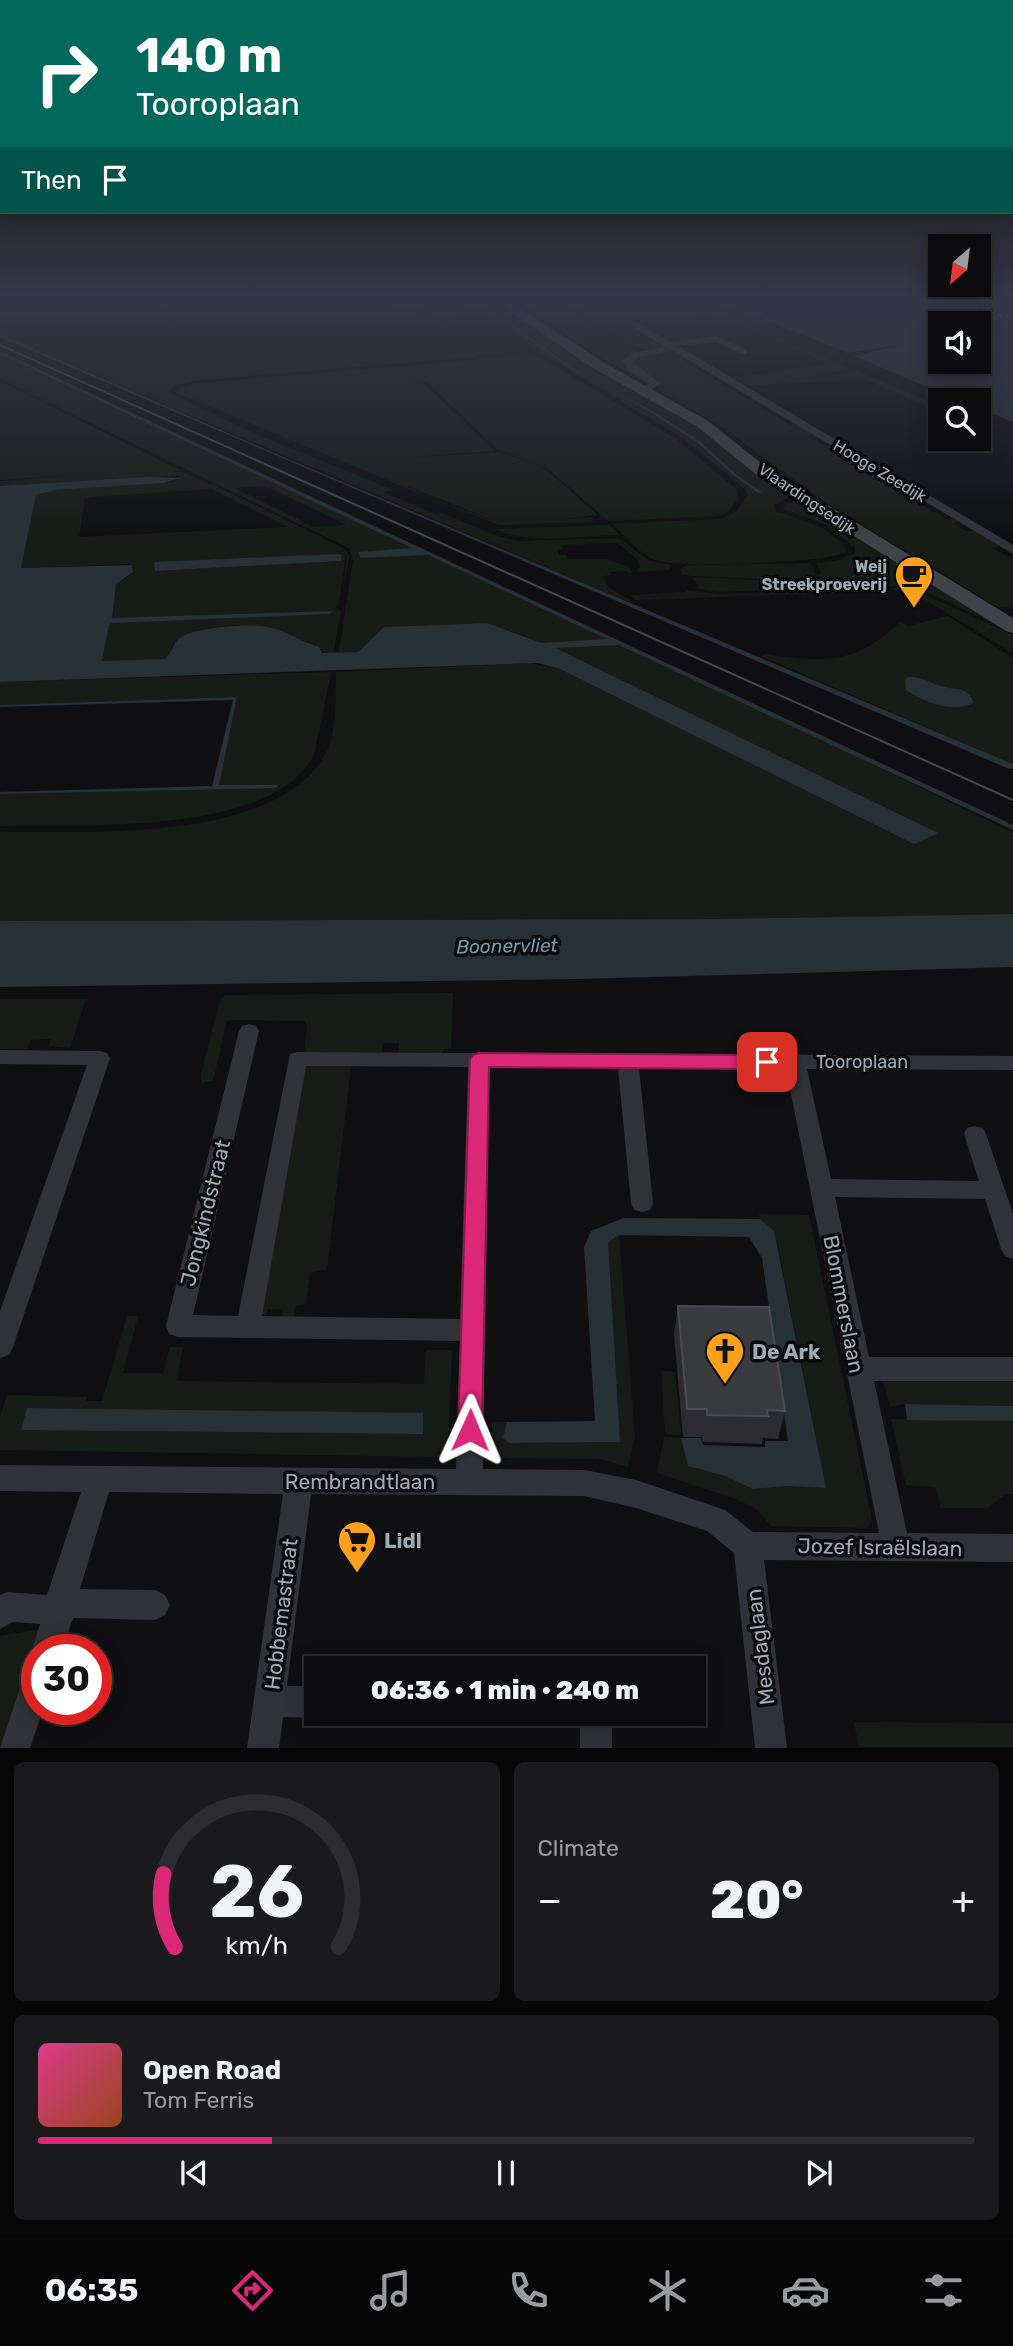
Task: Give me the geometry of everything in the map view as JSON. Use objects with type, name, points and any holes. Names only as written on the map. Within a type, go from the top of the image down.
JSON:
[{"type":"street","name":"Vlaardingsedijk","points":[[634,381],[703,424],[764,473],[801,498],[1013,627]]},
{"type":"street","points":[[640,381],[644,386]]},
{"type":"street","name":"Hooge Zeedijk","points":[[728,381],[1013,550]]},
{"type":"street","name":"Jongkindstraat","points":[[249,1031],[178,1326],[472,1330]]},
{"type":"street","points":[[0,1057],[100,1058],[3,1332]]},
{"type":"street","name":"Tooroplaan","points":[[248,1327],[297,1059],[1013,1063]]},
{"type":"street","points":[[469,1481],[479,1060]]},
{"type":"street","points":[[628,1061],[642,1202]]},
{"type":"street","name":"Blommerslaan","points":[[795,1062],[896,1546]]},
{"type":"street","points":[[975,1134],[1013,1249]]},
{"type":"street","points":[[821,1188],[993,1191]]},
{"type":"street","points":[[857,1369],[1013,1369]]},
{"type":"street","name":"Rembrandtlaan","points":[[0,1478],[584,1483],[636,1494],[715,1520],[748,1546]]},
{"type":"street","points":[[52,1634],[99,1479]]},
{"type":"street","name":"Hobbemastraat","points":[[263,1748],[299,1481]]},
{"type":"street","name":"Jozef Israëlslaan","points":[[748,1546],[1013,1548]]},
{"type":"street","name":"Mesdaglaan","points":[[748,1546],[771,1748]]},
{"type":"street","points":[[0,1614],[7,1607],[155,1605]]},
{"type":"street","points":[[270,1701],[304,1702]]},
{"type":"street","points":[[14,1748],[22,1725]]},
{"type":"street","points":[[596,1726],[596,1748]]},
{"type":"shaded area","points":[[0,381],[180,470],[173,472],[182,472],[213,486],[211,483],[345,549],[349,556],[341,605],[347,556],[342,549],[346,556],[339,604],[335,606],[341,612],[333,653],[314,649],[272,629],[230,625],[189,635],[176,643],[165,659],[102,661],[116,584],[130,575],[134,568],[129,564],[21,568],[36,495],[55,490],[164,483],[177,481],[178,476],[0,486],[0,481],[78,475],[0,480]],"holes":[[[212,489],[288,527],[79,537],[85,499],[90,497]],[[342,555],[341,561],[155,571],[154,563]]]},
{"type":"shaded area","points":[[3,381],[57,381],[420,549],[359,552],[361,558],[432,555],[787,722],[1013,833],[1013,914],[710,919],[0,921],[0,832],[81,832],[179,826],[226,817],[269,803],[303,781],[327,751],[334,722],[336,672],[529,663],[560,669],[546,644],[487,623],[384,627],[358,652],[339,652],[353,560],[350,549]],"holes":[[[265,486],[345,525],[314,527],[235,488]]]},
{"type":"shaded area","points":[[109,381],[199,381],[175,386],[169,393],[247,430],[393,490],[383,492],[437,515],[442,513],[497,536],[520,541],[619,538],[650,561],[672,565],[670,570],[638,572],[640,567],[636,558],[617,543],[562,545],[563,550],[558,551],[559,555],[566,555],[568,559],[607,559],[630,568],[632,574],[626,571],[611,572],[611,575],[604,576],[607,586],[634,603]]},
{"type":"shaded area","points":[[225,381],[419,381],[496,451],[400,458],[499,452],[543,467],[598,515],[548,521],[592,517],[593,522],[499,525],[175,392],[195,383]]},
{"type":"shaded area","points":[[421,381],[579,381],[676,439],[736,489],[738,499],[728,512],[717,516],[608,521],[547,468],[496,449],[428,383]]},
{"type":"shaded area","points":[[587,381],[624,381],[700,427],[792,496],[774,505],[776,511],[821,527],[845,545],[846,552],[785,562],[722,564],[671,563],[645,555],[612,524],[722,519],[736,512],[748,495],[745,489],[683,438]]},
{"type":"shaded area","points":[[655,381],[717,381],[792,426],[798,425],[813,434],[808,436],[882,480],[888,479],[901,487],[895,489],[948,520],[960,522],[954,524],[966,531],[973,530],[1001,546],[994,548],[1008,557],[1013,556],[1013,608],[997,607],[827,503],[722,427],[657,389],[660,384]]},
{"type":"shaded area","points":[[738,381],[838,381],[747,386]]},
{"type":"shaded area","points":[[868,381],[880,381],[928,401],[928,407]]},
{"type":"shaded area","points":[[796,501],[804,503],[1007,630],[914,586],[846,587],[840,578],[819,579],[817,575],[821,574],[817,563],[840,560],[855,553],[855,548],[827,525],[782,509],[785,504]]},
{"type":"shaded area","points":[[609,525],[620,535],[540,538],[494,529]]},
{"type":"shaded area","points":[[810,563],[815,576],[772,580],[691,576],[682,574],[679,569],[687,565]]},
{"type":"shaded area","points":[[692,577],[763,580],[768,590],[716,592],[692,587],[699,587]]},
{"type":"shaded area","points":[[908,587],[1013,635],[1013,653],[905,588],[892,591],[891,588]]},
{"type":"shaded area","points":[[880,588],[885,591],[641,600],[634,600],[630,595],[686,590],[718,594]]},
{"type":"shaded area","points":[[948,616],[1013,658],[1013,764],[761,656],[838,658],[868,646],[900,622],[908,626]]},
{"type":"shaded area","points":[[331,672],[314,755],[292,782],[258,800],[217,813],[171,820],[76,826],[0,826],[0,794],[217,789],[237,697],[0,705],[0,682]]},
{"type":"shaded area","points":[[453,993],[451,1048],[445,1048],[442,1053],[399,1052],[399,1043],[383,1043],[382,1052],[320,1052],[313,1055],[304,1053],[307,1028],[305,1021],[231,1020],[227,1021],[213,1081],[201,1083],[220,999],[225,995]]},
{"type":"shaded area","points":[[0,999],[88,999],[70,1048],[49,1046],[51,1039],[31,1040],[27,1049],[0,1049]]},
{"type":"shaded area","points":[[305,1066],[351,1067],[327,1269],[310,1273],[306,1304],[296,1306],[294,1321],[281,1320],[283,1310],[268,1309],[266,1318],[261,1311]]},
{"type":"shaded area","points":[[759,1214],[809,1215],[872,1520],[868,1528],[771,1526],[756,1509],[736,1499],[657,1473],[664,1437],[681,1438],[688,1466],[725,1476],[753,1489],[786,1486],[826,1488],[776,1237],[760,1219]]},
{"type":"shaded area","points":[[619,1235],[635,1437],[628,1467],[601,1459],[494,1458],[492,1422],[507,1422],[504,1438],[509,1443],[619,1442],[607,1242]]},
{"type":"shaded area","points":[[127,1316],[138,1316],[123,1373],[163,1373],[170,1347],[183,1347],[176,1381],[424,1384],[426,1350],[452,1350],[448,1448],[444,1456],[437,1457],[0,1450],[0,1417],[7,1395],[87,1397],[86,1401],[102,1401]]},
{"type":"shaded area","points":[[661,1371],[675,1372],[681,1435],[665,1434]]},
{"type":"shaded area","points":[[881,1373],[1013,1373],[1013,1406],[905,1404],[890,1407]]},
{"type":"shaded area","points":[[891,1419],[1013,1421],[1013,1494],[1006,1494],[988,1508],[941,1508],[935,1487],[906,1485]]},
{"type":"shaded area","points":[[42,1629],[40,1634],[21,1634],[21,1689],[0,1748],[0,1636]]},
{"type":"shaded area","points":[[854,1722],[1013,1723],[1013,1747],[859,1747]]},
{"type":"water","points":[[56,381],[63,381],[1013,825],[1013,830],[619,645],[555,648],[938,833],[914,844],[560,669],[538,663],[0,682],[0,486],[148,477],[180,478],[164,483],[55,490],[36,495],[21,568],[132,565],[133,572],[116,584],[112,618],[333,611],[330,614],[112,623],[109,625],[102,661],[165,659],[181,637],[211,628],[237,626],[260,626],[287,633],[319,647],[322,653],[358,652],[384,627],[487,623],[542,643],[607,639],[428,555],[361,558],[358,552],[412,548]]},
{"type":"water","points":[[102,381],[1013,764],[1013,769]]},
{"type":"water","points":[[912,381],[1013,381],[1013,422],[991,413],[991,388],[930,388]]},
{"type":"water","points":[[616,393],[651,410],[698,440],[737,475],[762,492],[758,493],[733,475],[697,442]]},
{"type":"water","points":[[342,555],[341,561],[155,571],[154,562]]},
{"type":"water","points":[[908,677],[921,678],[964,691],[974,703],[948,707],[922,699],[906,690],[905,680]]},
{"type":"water","points":[[237,697],[219,785],[278,785],[276,788],[0,794],[212,786],[233,700],[0,705]]},
{"type":"water","name":"Boonervliet","points":[[1013,914],[1013,967],[579,979],[0,987],[0,921],[710,919]]},
{"type":"water","points":[[624,1218],[760,1219],[774,1231],[826,1488],[786,1486],[753,1489],[725,1476],[688,1466],[681,1438],[701,1438],[703,1445],[765,1447],[765,1441],[788,1441],[762,1258],[749,1237],[619,1235],[608,1242],[620,1442],[509,1443],[503,1438],[507,1422],[595,1421],[584,1247],[591,1231]]},
{"type":"water","points":[[905,1404],[1013,1406],[1013,1421],[907,1420]]},
{"type":"water","points":[[27,1408],[423,1413],[423,1434],[21,1430]]},
{"type":"building","name":"De Ark","points":[[678,1306],[769,1307],[785,1411],[767,1410],[768,1416],[707,1415],[707,1409],[687,1409]]},
{"type":"tram line","points":[[79,381],[1013,800]]},
{"type":"place","name":"Weij Streekproeverij","points":[[914,609]]},
{"type":"place","name":"De Ark","points":[[725,1385]]},
{"type":"place","name":"Lidl","points":[[357,1574]]},
{"type":"route","points":[[470,1430],[479,1060],[767,1062]]}]
